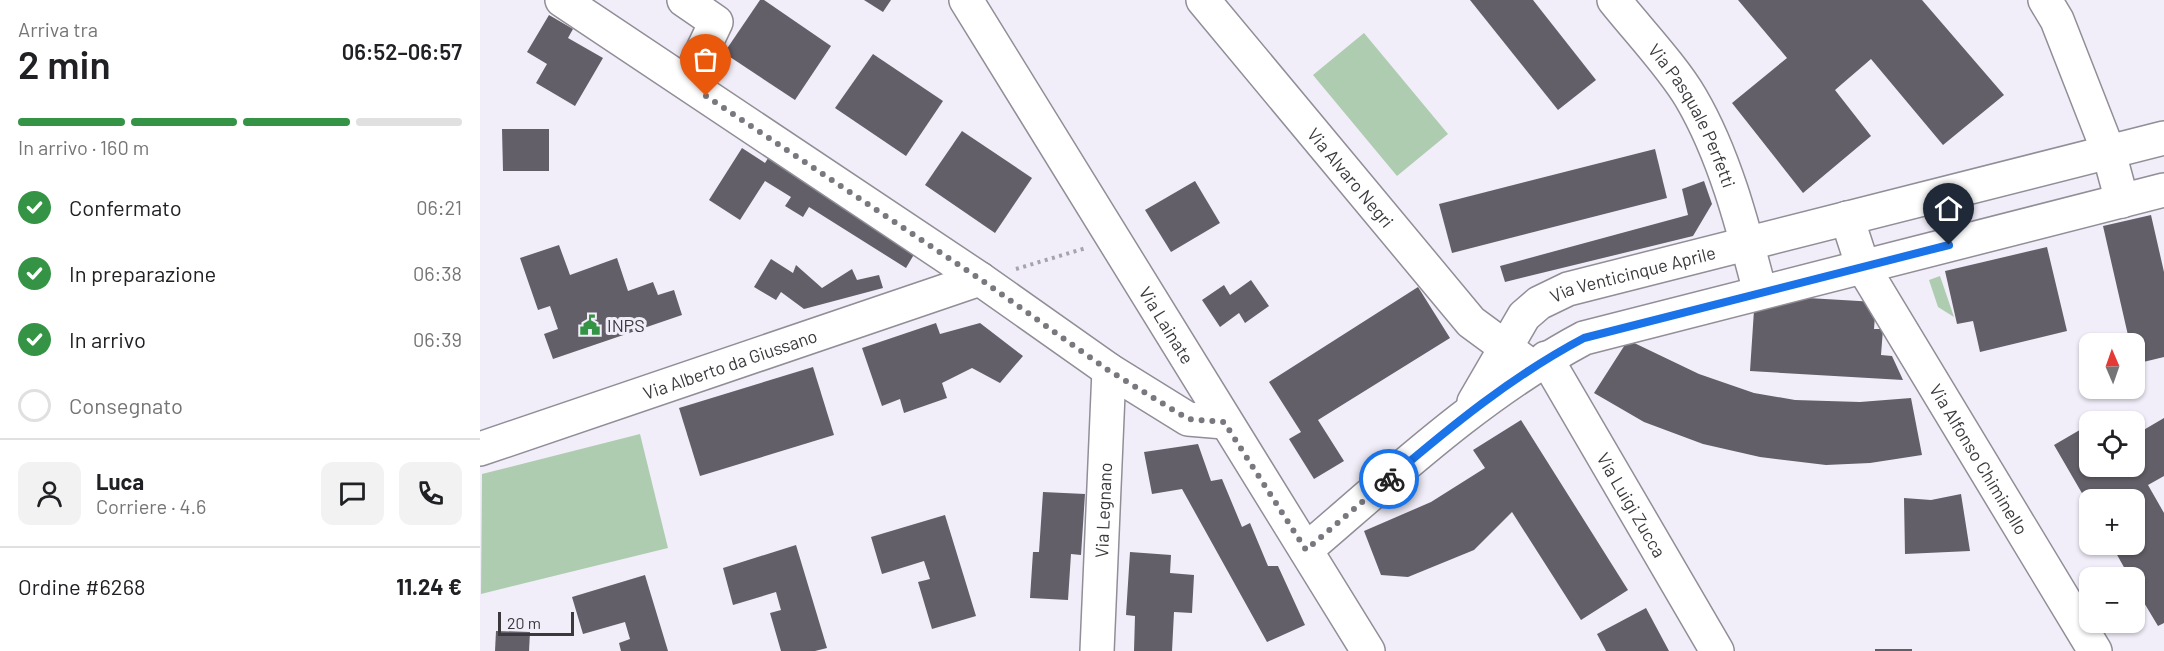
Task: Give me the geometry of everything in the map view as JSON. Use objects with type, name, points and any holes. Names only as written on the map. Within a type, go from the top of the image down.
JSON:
[{"type":"street","points":[[562,0],[980,279],[1108,370],[1188,419],[1224,422]]},
{"type":"street","points":[[684,0],[716,22],[687,83]]},
{"type":"street","name":"Via Lainate","points":[[966,0],[1367,651]]},
{"type":"street","name":"Via Alvaro Negri","points":[[1203,0],[1471,322],[1507,347]]},
{"type":"street","name":"Via Pasquale Perfetti","points":[[1614,0],[1691,97],[1714,147],[1747,244]]},
{"type":"street","points":[[2045,0],[2056,20],[2109,153],[2122,201]]},
{"type":"street","name":"Via Venticinque Aprile","points":[[1458,420],[1488,381],[1524,316],[1539,303],[1568,289],[2164,138]]},
{"type":"street","name":"Via Venticinque Aprile","points":[[1306,550],[1458,420],[1545,359],[1584,338],[2164,190]]},
{"type":"street","points":[[1847,218],[1863,267]]},
{"type":"street","points":[[1747,244],[1760,292]]},
{"type":"street","name":"Via Alfonso Chiminello","points":[[1863,267],[2095,651]]},
{"type":"street","name":"Via Alberto da Giussano","points":[[480,449],[980,279]]},
{"type":"street","points":[[1524,316],[1523,337],[1534,345],[1545,359]]},
{"type":"street","points":[[1507,347],[1545,359]]},
{"type":"street","name":"Via Luigi Zucca","points":[[1545,359],[1717,651]]},
{"type":"street","name":"Via Legnano","points":[[1097,651],[1108,370]]},
{"type":"path","points":[[980,279],[1112,240]]},
{"type":"green space","points":[[1364,33],[1448,134],[1397,176],[1313,75]]},
{"type":"green space","points":[[1940,276],[1954,317],[1938,307],[1929,280]]},
{"type":"green space","points":[[640,434],[668,548],[481,594],[482,474]]},
{"type":"building","points":[[760,0],[764,0],[831,46],[795,100],[724,53]]},
{"type":"building","points":[[864,0],[891,0],[883,12]]},
{"type":"building","points":[[1470,0],[1533,0],[1596,80],[1558,110]]},
{"type":"building","points":[[1738,0],[1922,0],[2004,95],[1943,145],[1871,59],[1835,90],[1871,136],[1803,193],[1732,103],[1787,58]]},
{"type":"building","points":[[549,15],[573,29],[568,38],[603,58],[575,106],[536,83],[547,64],[527,52]]},
{"type":"building","points":[[873,54],[943,101],[906,156],[835,108]]},
{"type":"building","points":[[502,129],[549,129],[549,171],[503,171]]},
{"type":"building","points":[[962,131],[1032,178],[995,233],[925,185]]},
{"type":"building","points":[[742,148],[765,163],[772,152],[919,246],[906,268],[809,207],[803,217],[785,206],[791,197],[765,181],[740,220],[709,200]]},
{"type":"building","points":[[1655,149],[1667,198],[1452,253],[1439,204]]},
{"type":"building","points":[[1195,181],[1220,223],[1171,252],[1145,210]]},
{"type":"building","points":[[1704,181],[1712,204],[1693,236],[1505,282],[1500,266],[1688,215],[1682,189]]},
{"type":"building","points":[[2151,215],[2164,272],[2164,357],[2145,362],[2145,333],[2127,333],[2103,226]]},
{"type":"building","points":[[559,245],[570,275],[617,258],[628,291],[653,282],[658,295],[674,290],[682,315],[553,359],[544,334],[558,329],[550,306],[538,310],[520,258]]},
{"type":"building","points":[[2047,247],[2067,331],[1980,352],[1973,321],[1957,324],[1945,271]]},
{"type":"building","points":[[771,259],[793,273],[796,265],[822,288],[852,269],[857,280],[879,275],[883,288],[804,309],[781,292],[776,300],[754,287]]},
{"type":"building","points":[[1251,280],[1269,306],[1245,323],[1239,313],[1220,327],[1202,300],[1224,285],[1230,295]]},
{"type":"building","points":[[1418,287],[1450,338],[1318,420],[1344,461],[1314,479],[1289,439],[1301,432],[1269,382]]},
{"type":"building","points":[[1755,295],[1876,302],[1874,329],[1883,329],[1881,355],[1892,356],[1903,380],[1750,371]]},
{"type":"building","points":[[936,323],[940,334],[980,323],[1023,356],[1000,383],[972,368],[942,383],[947,398],[904,413],[900,399],[882,406],[862,348]]},
{"type":"building","points":[[1628,340],[1699,374],[1754,393],[1795,400],[1860,402],[1911,398],[1922,455],[1870,463],[1826,465],[1760,457],[1703,444],[1644,422],[1594,393]]},
{"type":"building","points":[[813,367],[834,435],[700,476],[679,408]]},
{"type":"building","points":[[2164,418],[2164,476],[2148,485],[2164,513],[2164,623],[2158,626],[2145,604],[2145,567],[2124,567],[2117,555],[2145,555],[2145,489],[2080,489],[2054,445],[2079,430],[2079,477],[2145,477],[2145,429]]},
{"type":"building","points":[[1521,420],[1628,590],[1581,620],[1512,512],[1474,550],[1408,577],[1381,575],[1364,531],[1431,502],[1485,468],[1473,450]]},
{"type":"building","points":[[1198,444],[1211,481],[1222,479],[1242,527],[1250,523],[1268,566],[1278,566],[1305,625],[1267,642],[1182,489],[1152,494],[1144,452]]},
{"type":"building","points":[[1043,492],[1085,494],[1081,555],[1071,554],[1068,600],[1030,598],[1033,552],[1039,552]]},
{"type":"building","points":[[1961,494],[1970,551],[1905,554],[1904,498],[1931,500]]},
{"type":"building","points":[[945,515],[976,616],[932,629],[918,582],[930,579],[924,561],[882,574],[871,537]]},
{"type":"building","points":[[796,545],[827,648],[815,651],[781,651],[770,613],[781,610],[776,592],[733,605],[723,568]]},
{"type":"building","points":[[1130,552],[1171,555],[1170,573],[1194,575],[1192,613],[1174,612],[1172,651],[1134,651],[1135,616],[1126,615]]},
{"type":"building","points":[[645,575],[668,651],[621,651],[619,643],[630,639],[625,622],[583,634],[572,597]]},
{"type":"building","points":[[1646,608],[1669,651],[1606,651],[1597,634]]},
{"type":"building","points":[[496,631],[530,632],[529,651],[495,651]]},
{"type":"building","points":[[1875,649],[1912,649],[1912,651],[1875,651]]},
{"type":"way so far","points":[[706,96],[980,279],[1108,370],[1188,419],[1199,422],[1224,422],[1306,550],[1389,479]]},
{"type":"place","name":"INPS","points":[[590,325]]},
{"type":"route","points":[[1389,479],[1458,420],[1546,358],[1584,338],[1949,245]]}]
